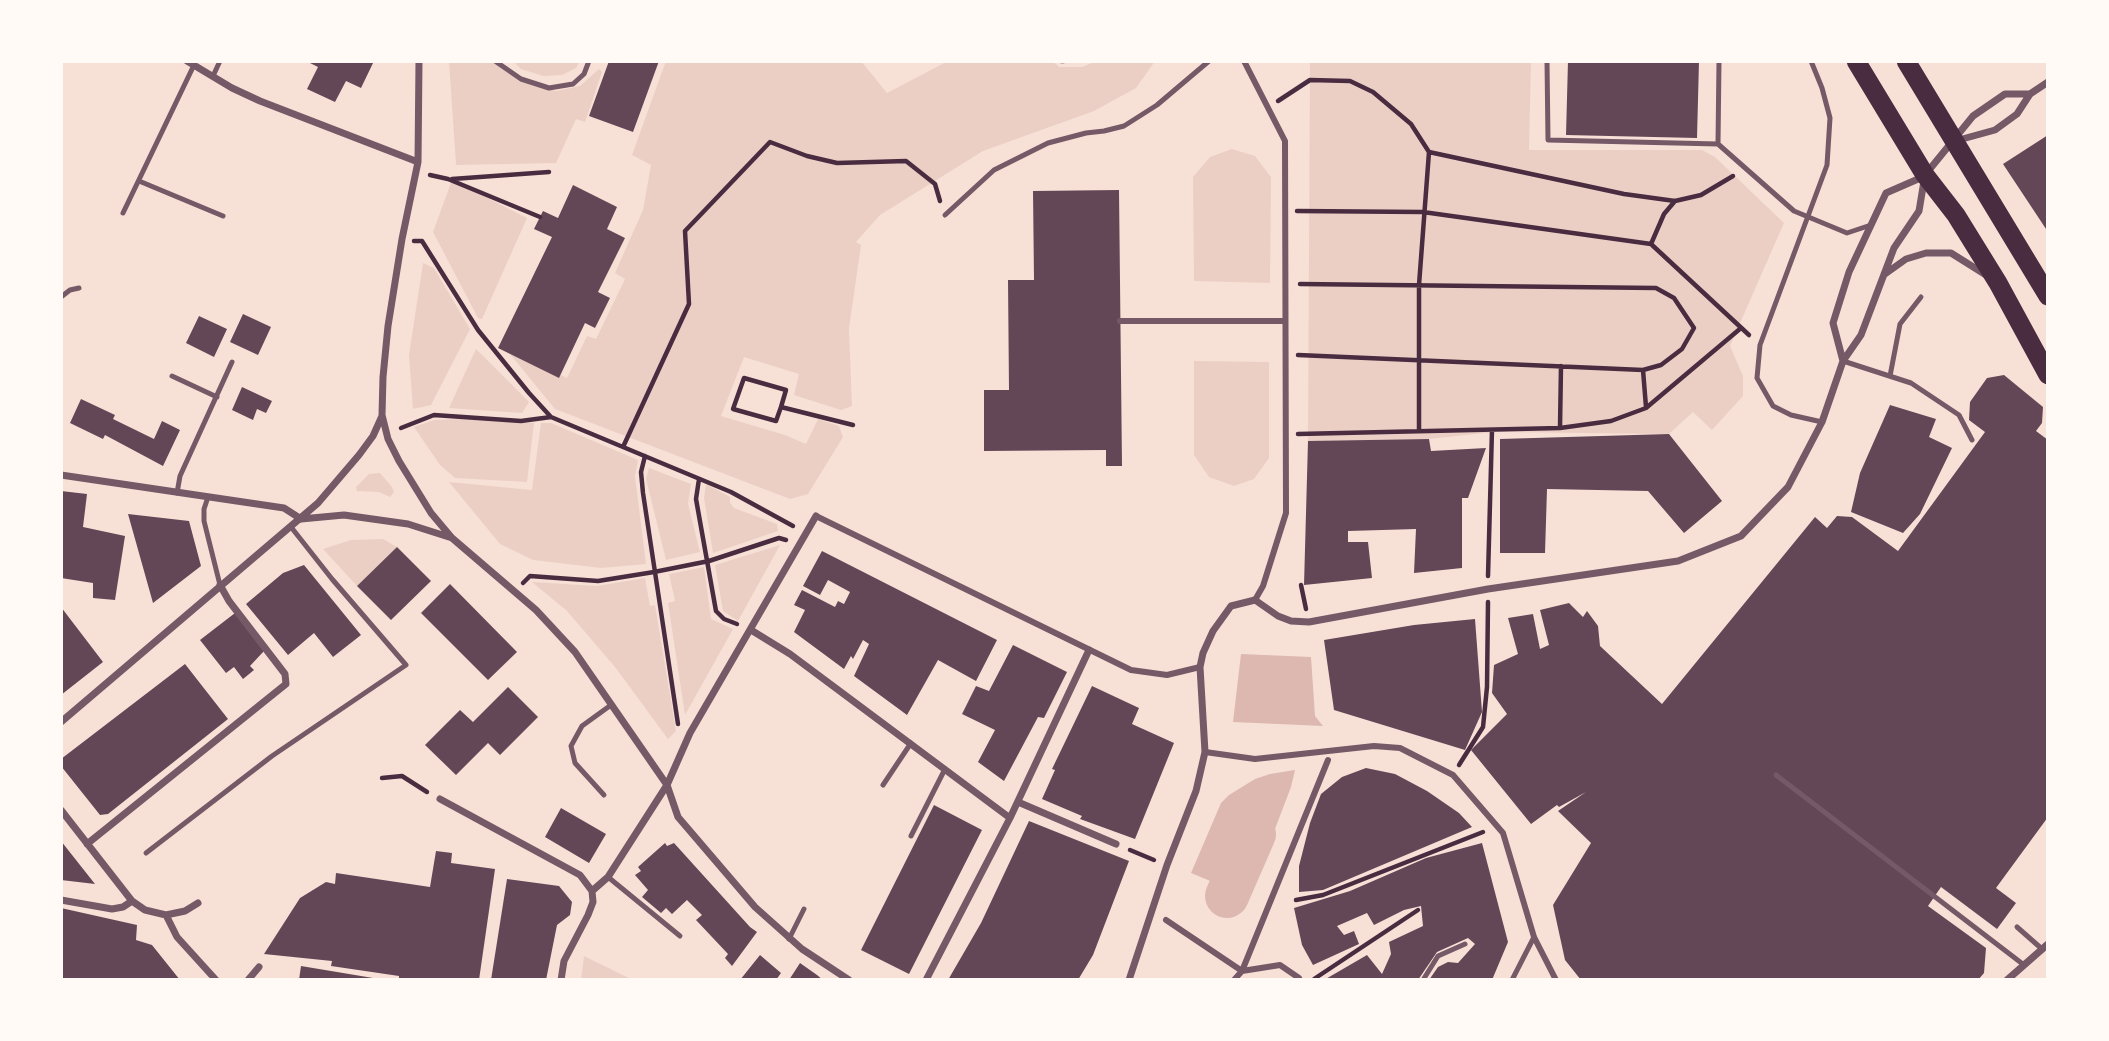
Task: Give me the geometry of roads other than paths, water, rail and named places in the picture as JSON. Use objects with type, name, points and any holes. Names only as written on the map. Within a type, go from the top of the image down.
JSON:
[{"type":"highway","points":[[1856,61],[1925,175],[1956,215],[1998,283],[2048,375]]},
{"type":"highway","points":[[1906,61],[2048,296]]},
{"type":"street","points":[[419,61],[418,162],[402,239],[383,377],[383,415],[388,439],[431,513],[452,538],[536,610],[575,652],[667,785],[678,817],[755,907],[789,939],[849,980]]},
{"type":"street","points":[[1129,980],[1167,865],[1196,792],[1205,752],[1200,667],[1203,653],[1213,631],[1231,606],[1255,600],[1263,586],[1286,513],[1285,141],[1244,61]]},
{"type":"street","points":[[190,63],[260,101],[418,162]]},
{"type":"street","points":[[1955,141],[1995,130],[2017,114],[2030,94],[2048,82]]},
{"type":"street","points":[[1843,361],[1833,323],[1849,272],[1886,193],[1925,175],[1973,116],[2005,94],[2030,94]]},
{"type":"street","points":[[1255,600],[1290,621],[1309,622],[1488,589],[1678,561],[1741,536],[1788,486],[1822,422],[1843,361],[1861,335],[1894,248],[1919,211],[1925,175]]},
{"type":"street","points":[[1885,274],[1906,259],[1926,253],[1951,253],[1998,283]]},
{"type":"street","points":[[1121,321],[1285,321]]},
{"type":"street","points":[[61,722],[318,503],[359,455],[373,436],[383,415]]},
{"type":"street","points":[[61,475],[284,508],[301,519],[344,515],[408,524],[452,538]]},
{"type":"street","points":[[592,891],[608,877],[667,785],[690,733],[816,516],[1131,670],[1167,675],[1200,667]]},
{"type":"street","points":[[87,844],[286,684],[285,674],[229,601],[220,585]]},
{"type":"street","points":[[751,630],[790,653],[1010,818]]},
{"type":"street","points":[[926,980],[1018,802],[1089,650]]},
{"type":"street","points":[[1205,752],[1255,759],[1374,746],[1400,748],[1453,775],[1503,832],[1534,937],[1556,980]]},
{"type":"street","points":[[1234,980],[1242,971],[1328,760]]},
{"type":"street","points":[[440,799],[580,876],[592,891],[593,902],[564,961],[561,980]]},
{"type":"street","points":[[1018,802],[1116,844]]},
{"type":"street","points":[[61,810],[132,901],[145,910],[166,915],[185,911],[198,904]]},
{"type":"street","points":[[61,901],[112,909],[123,907],[132,901]]},
{"type":"street","points":[[166,915],[177,937],[216,980]]},
{"type":"street","points":[[1167,920],[1242,971],[1280,965],[1299,978]]},
{"type":"street","points":[[2007,980],[2045,946]]},
{"type":"street","points":[[247,980],[259,967]]},
{"type":"lane","points":[[213,76],[220,61]]},
{"type":"lane","points":[[495,61],[521,79],[549,89],[573,84],[584,74],[589,61]]},
{"type":"lane","points":[[945,215],[994,170],[1048,143],[1124,126],[1157,105],[1209,61]]},
{"type":"lane","points":[[1547,61],[1548,140],[1718,144],[1794,211],[1847,233],[1871,225]]},
{"type":"lane","points":[[1718,144],[1719,61]]},
{"type":"lane","points":[[1811,61],[1830,118],[1827,165],[1760,345],[1757,378],[1773,406],[1791,415],[1822,422]]},
{"type":"lane","points":[[123,213],[190,63]]},
{"type":"lane","points":[[139,181],[223,216]]},
{"type":"lane","points":[[61,297],[70,289],[79,288]]},
{"type":"lane","points":[[1890,376],[1900,324],[1921,297]]},
{"type":"lane","points":[[1843,361],[1911,383],[1959,415],[1972,440]]},
{"type":"lane","points":[[177,493],[180,476],[232,362]]},
{"type":"lane","points":[[172,376],[217,397]]},
{"type":"lane","points":[[208,497],[204,521],[220,585]]},
{"type":"lane","points":[[146,853],[272,756],[406,664],[291,527]]},
{"type":"lane","points":[[604,795],[575,763],[571,746],[582,726],[611,705]]},
{"type":"lane","points":[[883,785],[911,743]]},
{"type":"lane","points":[[911,836],[945,769]]},
{"type":"lane","points":[[1776,775],[2024,965]]},
{"type":"lane","points":[[608,877],[680,936]]},
{"type":"lane","points":[[789,939],[804,909]]},
{"type":"lane","points":[[2017,927],[2045,946]]},
{"type":"lane","points":[[1512,980],[1534,937]]},
{"type":"lane","points":[[1423,980],[1438,957],[1465,944]]},
{"type":"waterway","points":[[1227,896],[1254,834]]}]
